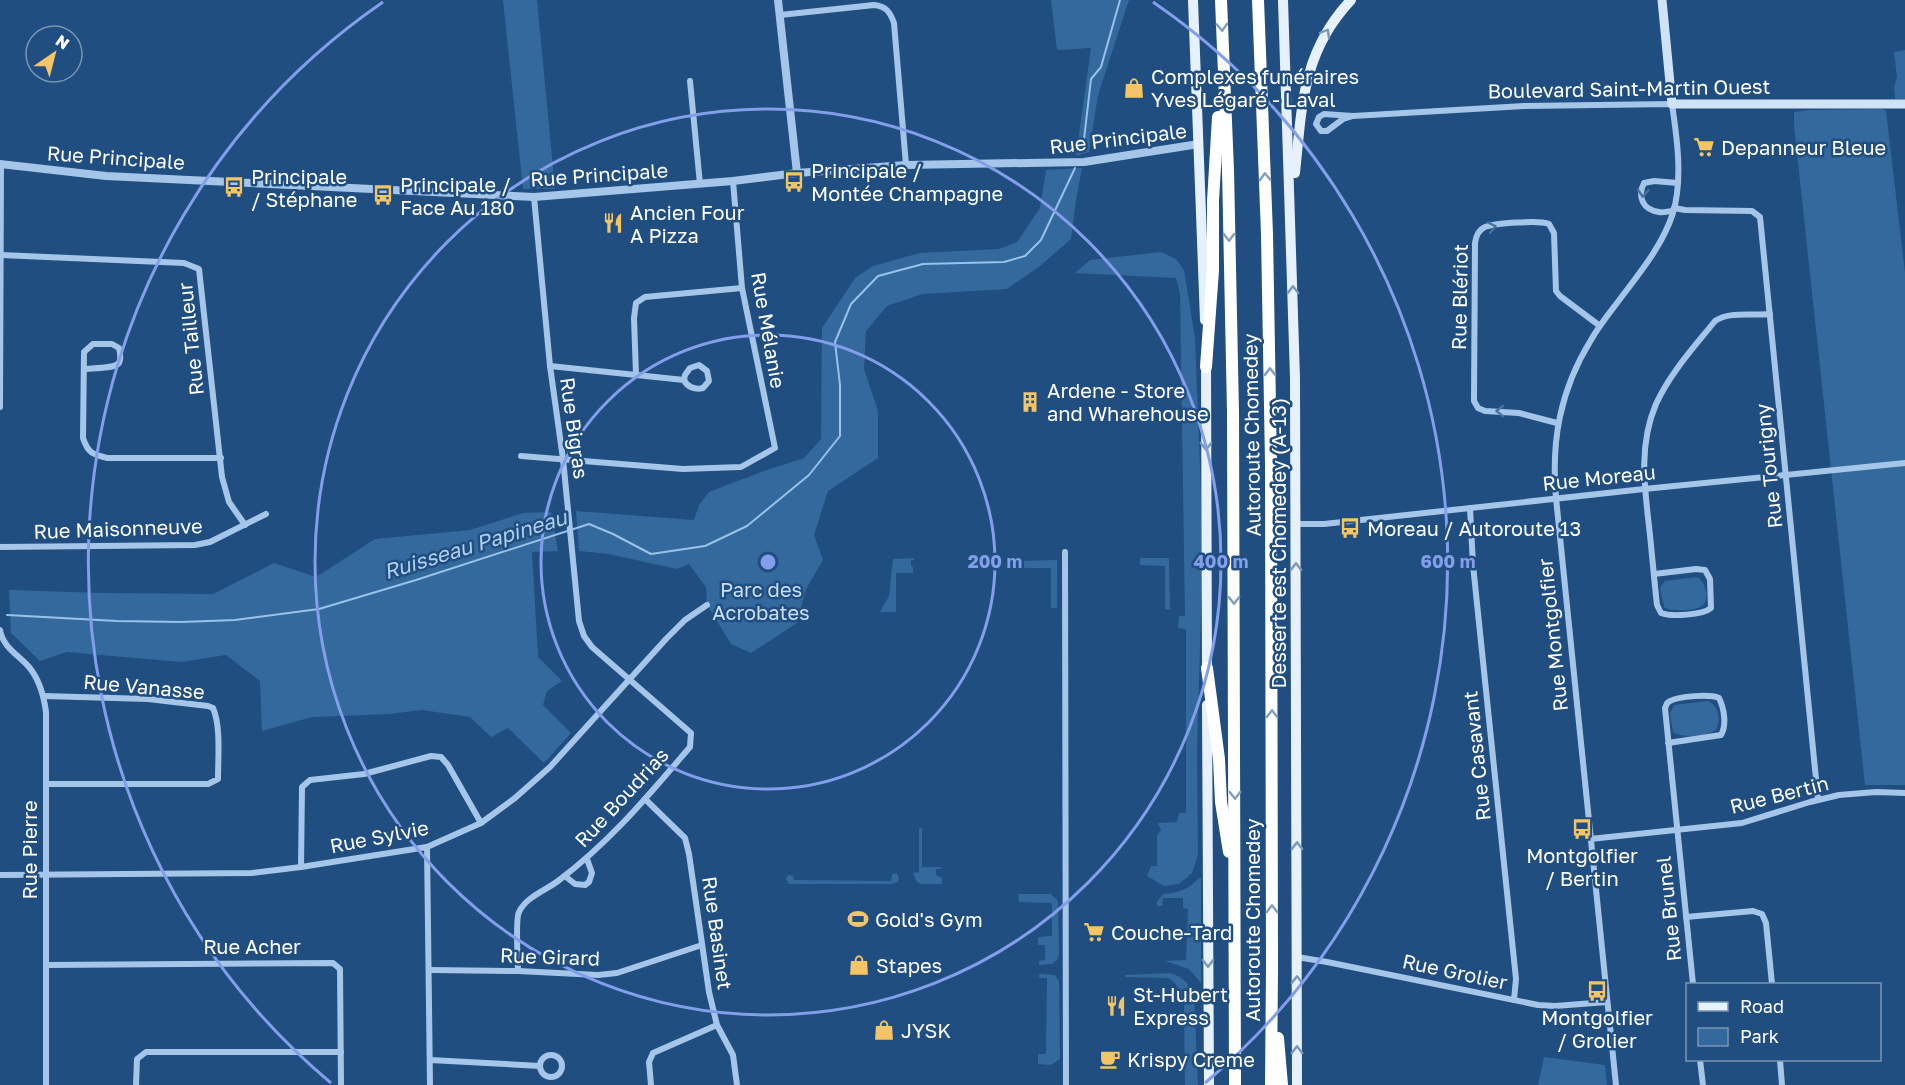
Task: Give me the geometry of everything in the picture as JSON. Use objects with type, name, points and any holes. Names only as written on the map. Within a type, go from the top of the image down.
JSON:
[{"type":"highway","name":"Autoroute Chomedey","points":[[1221,0],[1228,170],[1233,412],[1235,1085]]},
{"type":"highway","name":"Autoroute Chomedey","points":[[1258,0],[1267,234],[1270,404],[1271,1085]]},
{"type":"highway","points":[[1206,367],[1214,270],[1213,201],[1223,53]]},
{"type":"highway","points":[[1207,669],[1219,759],[1221,802],[1235,888]]},
{"type":"highway","points":[[1272,968],[1282,1085]]},
{"type":"main road","points":[[1187,0],[1196,56]]},
{"type":"main road","points":[[1193,0],[1206,367],[1209,1085]]},
{"type":"main road","name":"Desserte est Chomedey (A-13)","points":[[1283,0],[1291,215],[1296,524],[1298,1085]]},
{"type":"main road","points":[[1291,215],[1302,102],[1308,74],[1327,31],[1351,0]]},
{"type":"main road","name":"Rue Montgolfier","points":[[1662,0],[1672,104]]},
{"type":"main road","name":"Boulevard Saint-Martin Ouest","points":[[1672,104],[1905,104]]},
{"type":"street","points":[[778,0],[797,173]]},
{"type":"street","points":[[780,15],[873,5],[882,5],[890,12],[894,23],[906,165]]},
{"type":"street","points":[[690,81],[700,184]]},
{"type":"street","name":"Boulevard Saint-Martin Ouest","points":[[1353,116],[1343,119],[1327,131],[1321,131],[1316,124],[1319,117],[1324,114],[1353,116],[1481,108],[1672,104]]},
{"type":"street","name":"Rue Montgolfier","points":[[1616,1085],[1556,498],[1554,456],[1557,423],[1575,371],[1585,350],[1651,257],[1665,234],[1674,210],[1678,183],[1672,104]]},
{"type":"street","name":"Rue Principale","points":[[0,164],[105,176],[534,197],[906,165],[1084,162],[1199,144]]},
{"type":"street","points":[[0,164],[0,407]]},
{"type":"street","name":"Rue Mélanie","points":[[563,459],[683,469],[741,467],[775,448],[742,288],[732,181]]},
{"type":"street","points":[[1674,210],[1660,213],[1647,208],[1642,202],[1642,188],[1646,182],[1678,183]]},
{"type":"street","name":"Rue Bigras","points":[[534,197],[550,366],[563,459],[579,621],[584,636],[592,647],[630,679]]},
{"type":"street","name":"Rue Tourigny","points":[[1674,210],[1752,211],[1760,215],[1818,799]]},
{"type":"street","name":"Rue Blériot","points":[[1557,423],[1519,413],[1485,411],[1479,408],[1474,401],[1475,243],[1478,232],[1484,227],[1493,225],[1538,222],[1549,224],[1554,232],[1556,291],[1560,297],[1600,326]]},
{"type":"street","name":"Rue Tailleur","points":[[1,255],[184,263],[199,269],[222,477],[229,502],[245,525]]},
{"type":"street","points":[[636,375],[634,318],[636,303],[645,297],[742,288]]},
{"type":"street","points":[[1654,574],[1705,570],[1710,579],[1711,608],[1704,612],[1668,616],[1661,613],[1657,605],[1643,463],[1647,431],[1657,403],[1673,376],[1718,319],[1728,316],[1770,314]]},
{"type":"street","points":[[84,369],[114,367],[119,363],[119,348],[112,345],[93,344],[84,352],[83,438],[92,454],[107,458],[220,458]]},
{"type":"street","points":[[550,366],[684,380],[691,387],[698,389],[703,388],[709,381],[707,370],[699,366],[690,368],[684,380]]},
{"type":"street","points":[[521,456],[563,459]]},
{"type":"street","name":"Rue Moreau","points":[[1296,524],[1324,524],[1905,463]]},
{"type":"street","name":"Rue Casavant","points":[[1470,508],[1473,565],[1516,979],[1514,1000]]},
{"type":"street","name":"Rue Maisonneuve","points":[[0,547],[195,545],[210,542],[266,514]]},
{"type":"street","points":[[1065,552],[1066,1085]]},
{"type":"street","name":"Rue Sylvie","points":[[0,874],[252,873],[427,847],[481,823],[550,768],[685,620],[707,604]]},
{"type":"street","name":"Rue Pierre","points":[[0,630],[8,648],[30,668],[44,696],[46,712],[46,1085]]},
{"type":"street","name":"Rue Boudrias","points":[[518,971],[518,913],[527,901],[587,859],[624,824],[690,747],[691,733],[630,679]]},
{"type":"street","name":"Rue Vanasse","points":[[44,696],[148,699],[208,706],[213,708],[217,716],[218,779],[208,784],[46,784]]},
{"type":"street","name":"Rue Brunel","points":[[1668,743],[1721,735],[1724,732],[1724,722],[1719,698],[1710,696],[1677,698],[1668,702],[1664,712],[1693,983]]},
{"type":"street","points":[[301,867],[302,787],[310,780],[364,774],[431,756],[441,758],[448,765],[481,823]]},
{"type":"street","name":"Rue Bertin","points":[[1590,839],[1742,823],[1818,799],[1866,793],[1905,793]]},
{"type":"street","name":"Rue Basinet","points":[[645,800],[684,838],[689,854],[709,992],[717,1025],[733,1055],[737,1085]]},
{"type":"street","points":[[427,847],[430,1085]]},
{"type":"street","points":[[565,876],[575,884],[585,885],[589,882],[592,873],[587,859]]},
{"type":"street","points":[[1686,917],[1753,911],[1761,914],[1766,923],[1772,983]]},
{"type":"street","name":"Rue Girard","points":[[429,970],[598,975],[618,973],[702,945]]},
{"type":"street","name":"Rue Grolier","points":[[1297,957],[1546,1006],[1607,1002]]},
{"type":"street","name":"Rue Acher","points":[[46,965],[333,963],[340,969],[341,1085]]},
{"type":"street","points":[[651,1085],[649,1062],[653,1053],[717,1025]]},
{"type":"street","points":[[136,1085],[137,1059],[146,1052],[341,1052]]},
{"type":"street","points":[[430,1060],[540,1066]]},
{"type":"street","points":[[1700,1061],[1703,1085]]},
{"type":"street","points":[[1780,1061],[1782,1085]]},
{"type":"green space","points":[[503,0],[537,0],[555,189],[523,189]]},
{"type":"green space","points":[[1051,0],[1129,0],[1098,95],[1089,152],[1076,156],[1091,48],[1057,50]]},
{"type":"green space","points":[[1905,50],[1905,99],[1895,99],[1894,87],[1897,77],[1894,52]]},
{"type":"green space","points":[[1882,109],[1886,111],[1905,273],[1905,785],[1865,785],[1794,125],[1794,112]]},
{"type":"green space","name":"Parc des Acrobates","points":[[1082,168],[1071,239],[1040,266],[1007,289],[923,294],[887,306],[866,331],[864,369],[878,411],[878,458],[828,491],[814,535],[823,560],[806,589],[797,623],[751,653],[731,644],[707,605],[706,587],[689,564],[677,569],[608,554],[579,551],[576,511],[694,520],[699,505],[709,492],[804,458],[821,439],[822,328],[855,278],[873,266],[920,253],[999,249],[1017,242],[1040,208],[1046,170]]},
{"type":"green space","points":[[1161,252],[1176,259],[1184,270],[1195,338],[1203,544],[1197,749],[1198,855],[1192,873],[1179,884],[1164,886],[1147,876],[1151,866],[1157,866],[1157,835],[1161,830],[1158,823],[1177,822],[1179,813],[1186,813],[1186,629],[1178,628],[1179,616],[1185,616],[1180,293],[1176,278],[1075,273],[1090,260]]},
{"type":"green space","points":[[551,512],[558,551],[532,552],[538,657],[562,681],[547,691],[543,705],[571,733],[544,763],[508,728],[491,737],[470,717],[422,710],[389,714],[312,717],[262,731],[260,681],[226,655],[181,662],[67,652],[40,661],[11,633],[9,590],[213,594],[274,563],[316,577],[375,539],[470,530],[523,513]]},
{"type":"green space","points":[[914,558],[911,560],[913,573],[896,573],[896,612],[880,612],[889,596],[893,559]]},
{"type":"green space","points":[[1140,558],[1169,558],[1170,610],[1165,609],[1165,566],[1140,565]]},
{"type":"green space","points":[[1057,560],[1057,608],[1051,608],[1051,568],[1019,568],[1020,561]]},
{"type":"green space","points":[[1697,577],[1706,590],[1705,603],[1702,606],[1683,610],[1671,610],[1664,607],[1660,588],[1665,581]]},
{"type":"green space","points":[[1708,701],[1715,706],[1718,714],[1716,730],[1694,736],[1673,732],[1670,714],[1674,705]]},
{"type":"green space","points":[[919,828],[922,828],[922,867],[942,867],[936,869],[936,875],[942,878],[942,884],[921,884],[917,882],[913,873],[919,872]]},
{"type":"green space","points":[[897,873],[898,882],[891,884],[789,884],[786,879],[788,875],[793,876],[794,880],[891,881],[892,874]]},
{"type":"green space","points":[[1201,878],[1201,983],[1189,969],[1165,961],[1186,960],[1188,909],[1183,908],[1183,898],[1163,898],[1162,906],[1157,906],[1163,894],[1183,890]]},
{"type":"green space","points":[[1018,894],[1051,894],[1058,901],[1059,954],[1058,959],[1052,964],[1039,965],[1039,961],[1045,960],[1045,945],[1038,945],[1038,937],[1052,936],[1052,903],[1019,902]]},
{"type":"green space","points":[[1170,973],[1186,982],[1194,995],[1198,1085],[1185,1085],[1184,1004],[1178,1004],[1177,986],[1168,978],[1125,977],[1125,975]]},
{"type":"green space","points":[[1039,974],[1055,975],[1059,981],[1060,1059],[1051,1065],[1038,1064],[1038,1054],[1046,1054],[1047,978],[1039,978]]},
{"type":"green space","points":[[1544,1057],[1605,1065],[1607,1085],[1538,1085]]},
{"type":"waterway","name":"Ruisseau Papineau","points":[[1083,148],[1091,79],[1101,67],[1120,0]]},
{"type":"waterway","name":"Ruisseau Papineau","points":[[7,615],[181,622],[235,620],[319,609],[589,524],[651,554],[705,546],[747,526],[809,475],[840,436],[840,385],[835,342],[851,304],[878,276],[923,264],[1004,262],[1025,256],[1041,240],[1075,168]]},
{"type":"place","name":"Complexes funéraires Yves Légaré - Laval","points":[[1134,88]]},
{"type":"place","name":"Depanneur Bleue","points":[[1704,147]]},
{"type":"place","name":"Principale / Montée Champagne","points":[[794,182]]},
{"type":"place","name":"Principale / Stéphane","points":[[234,187]]},
{"type":"place","name":"Principale / Face Au 180","points":[[383,195]]},
{"type":"place","name":"Ancien Four A Pizza","points":[[613,223]]},
{"type":"place","name":"Ardene - Store and Wharehouse","points":[[1030,402]]},
{"type":"place","name":"Moreau / Autoroute 13","points":[[1350,528]]},
{"type":"place","name":"Montgolfier / Bertin","points":[[1582,829]]},
{"type":"place","name":"Gold's Gym","points":[[858,919]]},
{"type":"place","name":"Couche-Tard","points":[[1094,932]]},
{"type":"place","name":"Stapes","points":[[859,965]]},
{"type":"place","name":"Montgolfier / Grolier","points":[[1597,991]]},
{"type":"place","name":"St-Hubert Express","points":[[1116,1006]]},
{"type":"place","name":"JYSK","points":[[884,1030]]},
{"type":"place","name":"Krispy Creme","points":[[1110,1059]]}]
